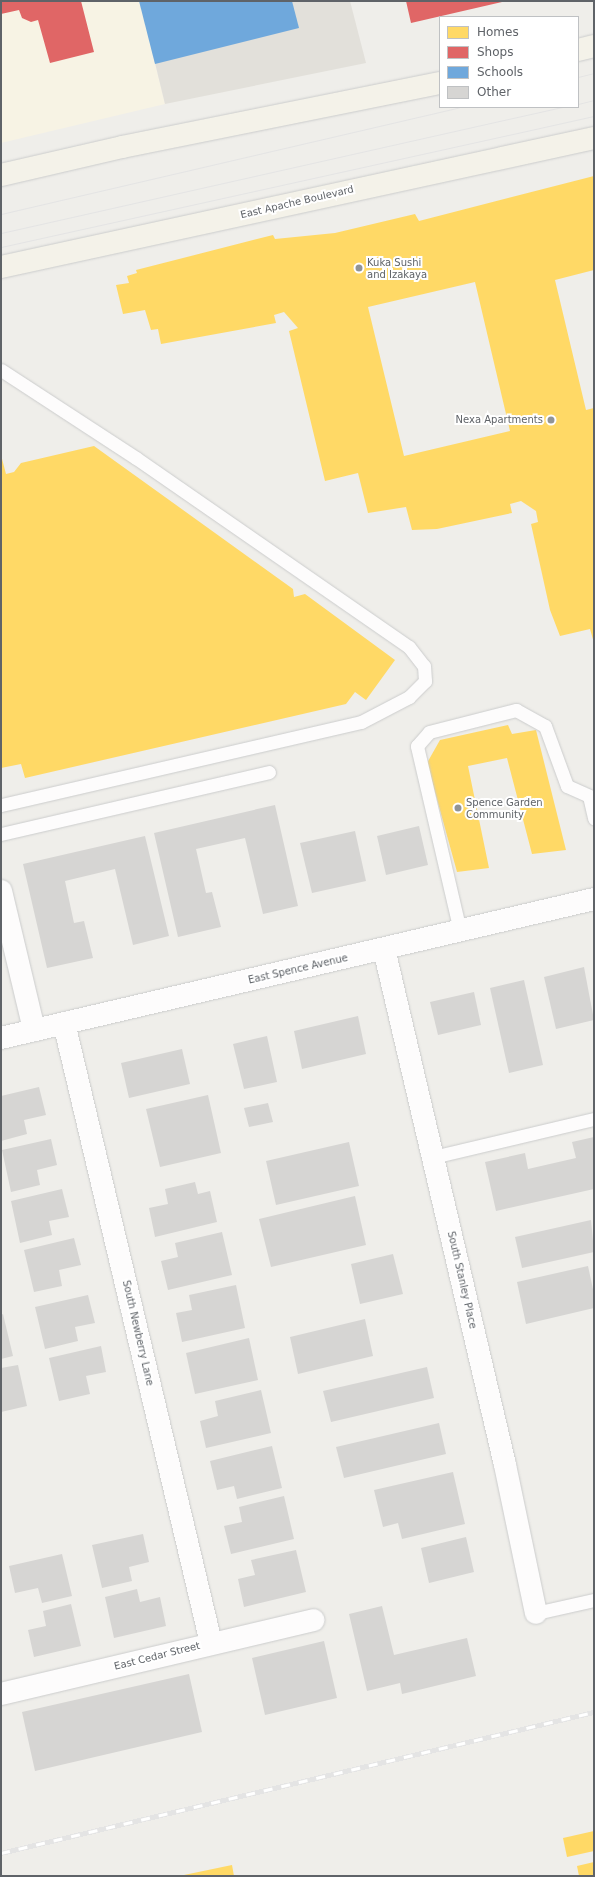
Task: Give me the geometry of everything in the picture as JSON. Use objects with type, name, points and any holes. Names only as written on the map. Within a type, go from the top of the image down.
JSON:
[{"type":"main road","points":[[579,50],[594,46]]},
{"type":"main road","points":[[1,175],[122,147],[439,83]]},
{"type":"main road","name":"East Apache Boulevard","points":[[1,267],[594,138]]},
{"type":"street","points":[[1,891],[34,1030]]},
{"type":"street","name":"East Spence Avenue","points":[[1,1038],[594,899]]},
{"type":"street","name":"South Stanley Place","points":[[384,949],[505,1465],[536,1613]]},
{"type":"street","name":"South Newberry Lane","points":[[64,1023],[211,1643]]},
{"type":"street","name":"East Cedar Street","points":[[1,1693],[313,1620]]},
{"type":"lane","points":[[1,370],[136,458],[409,647],[424,666],[425,681],[409,697],[361,722],[1,805]]},
{"type":"lane","points":[[460,931],[417,746],[429,732],[516,710],[545,726],[567,786],[589,796],[594,818]]},
{"type":"lane","points":[[1,834],[269,772]]},
{"type":"lane","points":[[433,1157],[594,1119]]},
{"type":"lane","points":[[536,1613],[594,1600]]},
{"type":"shaded area","points":[[1,1],[140,1],[165,104],[1,143]]},
{"type":"shaded area","points":[[140,1],[350,1],[366,63],[165,104]]},
{"type":"building: Homes","name":"Nexa Apartments","points":[[594,176],[594,270],[555,280],[586,410],[594,408],[594,643],[590,629],[560,636],[550,610],[531,524],[538,522],[536,511],[521,501],[510,504],[512,513],[437,529],[412,530],[406,507],[368,513],[358,473],[325,481],[289,331],[298,328],[284,312],[274,315],[276,323],[161,344],[158,329],[151,330],[145,310],[123,314],[116,285],[129,283],[127,276],[137,273],[136,270],[273,235],[275,239],[335,233],[415,214],[419,221]],"holes":[[[475,282],[510,431],[404,456],[368,307]]]},
{"type":"building: Homes","points":[[94,446],[293,589],[294,597],[305,594],[395,660],[366,700],[355,692],[346,704],[25,778],[21,764],[1,768],[1,455],[6,474],[14,472],[21,463]]},
{"type":"building: Homes","name":"Spence Garden Community","points":[[508,725],[512,734],[536,730],[566,850],[532,854],[507,758],[468,766],[489,868],[457,872],[427,763],[440,740]]},
{"type":"building: Homes","points":[[594,1831],[594,1851],[567,1857],[563,1838]]},
{"type":"building: Homes","points":[[594,1862],[594,1876],[579,1876],[577,1866]]},
{"type":"building: Homes","points":[[232,1865],[234,1876],[184,1876],[184,1875]]},
{"type":"building: Shops","points":[[1,1],[81,1],[94,52],[50,63],[38,20],[31,22],[22,18],[19,10],[1,14]]},
{"type":"building: Shops","points":[[406,1],[502,1],[502,2],[411,23]]},
{"type":"building: Schools","points":[[139,1],[292,1],[299,28],[155,64]]},
{"type":"building: Other","points":[[275,805],[298,906],[263,914],[245,838],[196,849],[206,893],[212,892],[221,927],[178,937],[154,833]]},
{"type":"building: Other","points":[[419,826],[428,865],[386,875],[377,836]]},
{"type":"building: Other","points":[[355,831],[366,881],[312,893],[300,843]]},
{"type":"building: Other","points":[[145,836],[169,936],[133,945],[115,869],[65,881],[74,923],[84,921],[93,958],[47,968],[23,864]]},
{"type":"building: Other","points":[[584,967],[594,1020],[556,1029],[544,977]]},
{"type":"building: Other","points":[[524,980],[543,1065],[509,1073],[490,988]]},
{"type":"building: Other","points":[[474,992],[481,1025],[438,1035],[430,1002]]},
{"type":"building: Other","points":[[358,1016],[366,1054],[302,1069],[294,1031]]},
{"type":"building: Other","points":[[267,1036],[277,1082],[244,1089],[233,1044]]},
{"type":"building: Other","points":[[182,1049],[190,1084],[129,1098],[121,1063]]},
{"type":"building: Other","points":[[39,1087],[46,1115],[24,1120],[27,1134],[1,1141],[1,1096]]},
{"type":"building: Other","points":[[208,1095],[221,1153],[160,1167],[146,1109]]},
{"type":"building: Other","points":[[268,1103],[273,1122],[249,1127],[244,1108]]},
{"type":"building: Other","points":[[594,1137],[594,1189],[496,1211],[485,1162],[525,1153],[528,1169],[576,1158],[572,1142]]},
{"type":"building: Other","points":[[51,1139],[57,1165],[37,1170],[40,1185],[11,1192],[2,1150]]},
{"type":"building: Other","points":[[349,1142],[359,1186],[276,1205],[266,1161]]},
{"type":"building: Other","points":[[195,1182],[198,1194],[210,1191],[217,1222],[155,1237],[149,1208],[168,1204],[165,1189]]},
{"type":"building: Other","points":[[62,1189],[69,1217],[49,1221],[52,1235],[20,1243],[11,1201]]},
{"type":"building: Other","points":[[355,1196],[366,1245],[271,1267],[259,1219]]},
{"type":"building: Other","points":[[591,1220],[594,1252],[522,1268],[515,1237]]},
{"type":"building: Other","points":[[222,1232],[232,1275],[168,1290],[161,1261],[178,1257],[175,1243]]},
{"type":"building: Other","points":[[74,1238],[81,1265],[59,1270],[62,1286],[34,1292],[24,1250]]},
{"type":"building: Other","points":[[393,1254],[403,1294],[360,1304],[351,1264]]},
{"type":"building: Other","points":[[588,1266],[594,1294],[594,1308],[526,1324],[517,1282]]},
{"type":"building: Other","points":[[236,1285],[245,1328],[182,1342],[176,1313],[192,1310],[189,1295]]},
{"type":"building: Other","points":[[88,1295],[95,1323],[75,1327],[78,1341],[45,1349],[35,1307]]},
{"type":"building: Other","points":[[3,1314],[13,1356],[1,1359],[1,1315]]},
{"type":"building: Other","points":[[365,1319],[373,1356],[298,1374],[290,1337]]},
{"type":"building: Other","points":[[249,1338],[258,1380],[195,1394],[186,1353]]},
{"type":"building: Other","points":[[101,1346],[106,1372],[86,1376],[90,1394],[59,1401],[49,1358]]},
{"type":"building: Other","points":[[18,1365],[27,1406],[1,1412],[1,1368]]},
{"type":"building: Other","points":[[427,1367],[434,1398],[331,1422],[323,1391]]},
{"type":"building: Other","points":[[261,1390],[271,1433],[206,1448],[200,1421],[218,1416],[215,1401]]},
{"type":"building: Other","points":[[439,1423],[446,1454],[344,1478],[336,1447]]},
{"type":"building: Other","points":[[272,1446],[282,1488],[237,1499],[234,1486],[217,1490],[210,1461]]},
{"type":"building: Other","points":[[453,1472],[465,1524],[402,1539],[398,1523],[383,1527],[374,1490]]},
{"type":"building: Other","points":[[284,1496],[294,1539],[231,1554],[224,1526],[242,1522],[239,1507]]},
{"type":"building: Other","points":[[143,1534],[149,1562],[129,1567],[132,1581],[102,1588],[92,1545]]},
{"type":"building: Other","points":[[466,1537],[474,1572],[429,1583],[421,1548]]},
{"type":"building: Other","points":[[296,1550],[306,1592],[244,1607],[238,1579],[255,1575],[251,1560]]},
{"type":"building: Other","points":[[62,1554],[72,1596],[42,1603],[38,1588],[15,1593],[9,1566]]},
{"type":"building: Other","points":[[137,1589],[140,1602],[160,1597],[166,1626],[114,1638],[105,1597]]},
{"type":"building: Other","points":[[71,1604],[81,1646],[34,1657],[28,1630],[46,1626],[43,1611]]},
{"type":"building: Other","points":[[382,1606],[394,1655],[467,1638],[476,1676],[402,1694],[400,1683],[367,1691],[349,1614]]},
{"type":"building: Other","points":[[324,1641],[337,1698],[265,1715],[252,1658]]},
{"type":"building: Other","points":[[189,1674],[202,1732],[35,1771],[22,1712]]},
{"type":"tram line","points":[[579,77],[594,73]]},
{"type":"tram line","points":[[579,104],[594,100]]},
{"type":"tram line","points":[[1,214],[455,108]]},
{"type":"tram line","points":[[1,233],[558,108]]},
{"type":"tram line","points":[[1,247],[594,116]]},
{"type":"railway","points":[[1,1853],[594,1712]]},
{"type":"place","name":"Kuka Sushi and Izakaya","points":[[359,268]]},
{"type":"place","name":"Nexa Apartments","points":[[551,420]]},
{"type":"place","name":"Spence Garden Community","points":[[458,808]]}]
